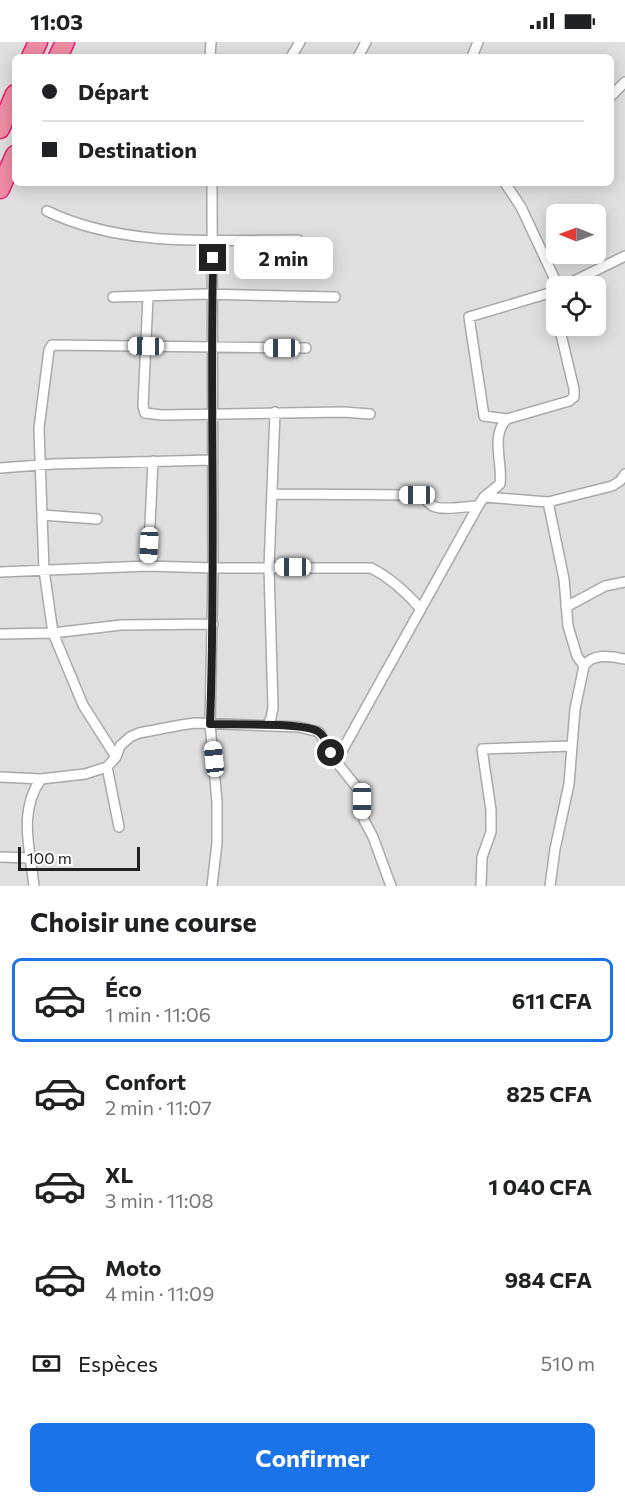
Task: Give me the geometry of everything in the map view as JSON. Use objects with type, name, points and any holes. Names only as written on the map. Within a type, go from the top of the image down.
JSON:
[{"type":"highway","points":[[0,129],[12,101]]},
{"type":"highway","points":[[0,189],[12,162]]},
{"type":"street","points":[[614,93],[625,82]]},
{"type":"street","points":[[212,186],[213,624],[210,724],[217,802],[217,843],[212,886]]},
{"type":"street","points":[[507,186],[521,207],[551,276]]},
{"type":"street","points":[[47,211],[68,221],[98,230],[138,236],[213,240],[298,240]]},
{"type":"street","points":[[584,276],[625,256]]},
{"type":"street","points":[[113,297],[212,294],[335,297]]},
{"type":"street","points":[[546,294],[469,317],[484,416],[507,419],[569,401],[574,397],[561,336]]},
{"type":"street","points":[[148,297],[143,406],[145,413],[162,415],[275,412],[370,414]]},
{"type":"street","points":[[116,757],[83,705],[52,633],[44,570],[39,428],[49,350],[52,345],[306,348]]},
{"type":"street","points":[[267,726],[273,708],[269,567],[275,412]]},
{"type":"street","points":[[335,760],[478,506],[484,497],[500,484],[498,434],[501,425],[507,419]]},
{"type":"street","points":[[0,468],[212,460]]},
{"type":"street","points":[[148,566],[153,461]]},
{"type":"street","points":[[484,497],[548,502],[612,486],[625,474]]},
{"type":"street","points":[[272,494],[417,495],[426,498],[432,506],[439,508],[478,506]]},
{"type":"street","points":[[548,502],[564,579],[566,607],[573,642],[584,666]]},
{"type":"street","points":[[42,515],[97,519]]},
{"type":"street","points":[[0,572],[148,566],[371,568],[389,577],[420,608]]},
{"type":"street","points":[[566,607],[605,586],[625,582]]},
{"type":"street","points":[[0,634],[52,633],[121,625],[213,624]]},
{"type":"street","points":[[550,886],[555,849],[569,784],[574,709],[584,666],[594,657],[625,659]]},
{"type":"street","points":[[0,777],[41,779],[85,774],[107,767],[116,757],[120,746],[130,737],[139,733],[181,725],[299,727],[319,732],[335,760],[358,789],[364,820],[373,837],[391,886]]},
{"type":"street","points":[[481,886],[482,857],[491,832],[491,810],[482,749],[571,746]]},
{"type":"street","points":[[107,767],[119,827]]},
{"type":"street","points":[[34,886],[30,858],[28,807],[30,797],[41,779]]},
{"type":"street","points":[[0,857],[30,858]]},
{"type":"shaded area","points":[[0,42],[625,42],[625,886],[0,886]]},
{"type":"route","points":[[213,258],[211,414],[213,573],[210,724],[284,726],[312,730],[319,732],[324,738],[331,753]]}]
